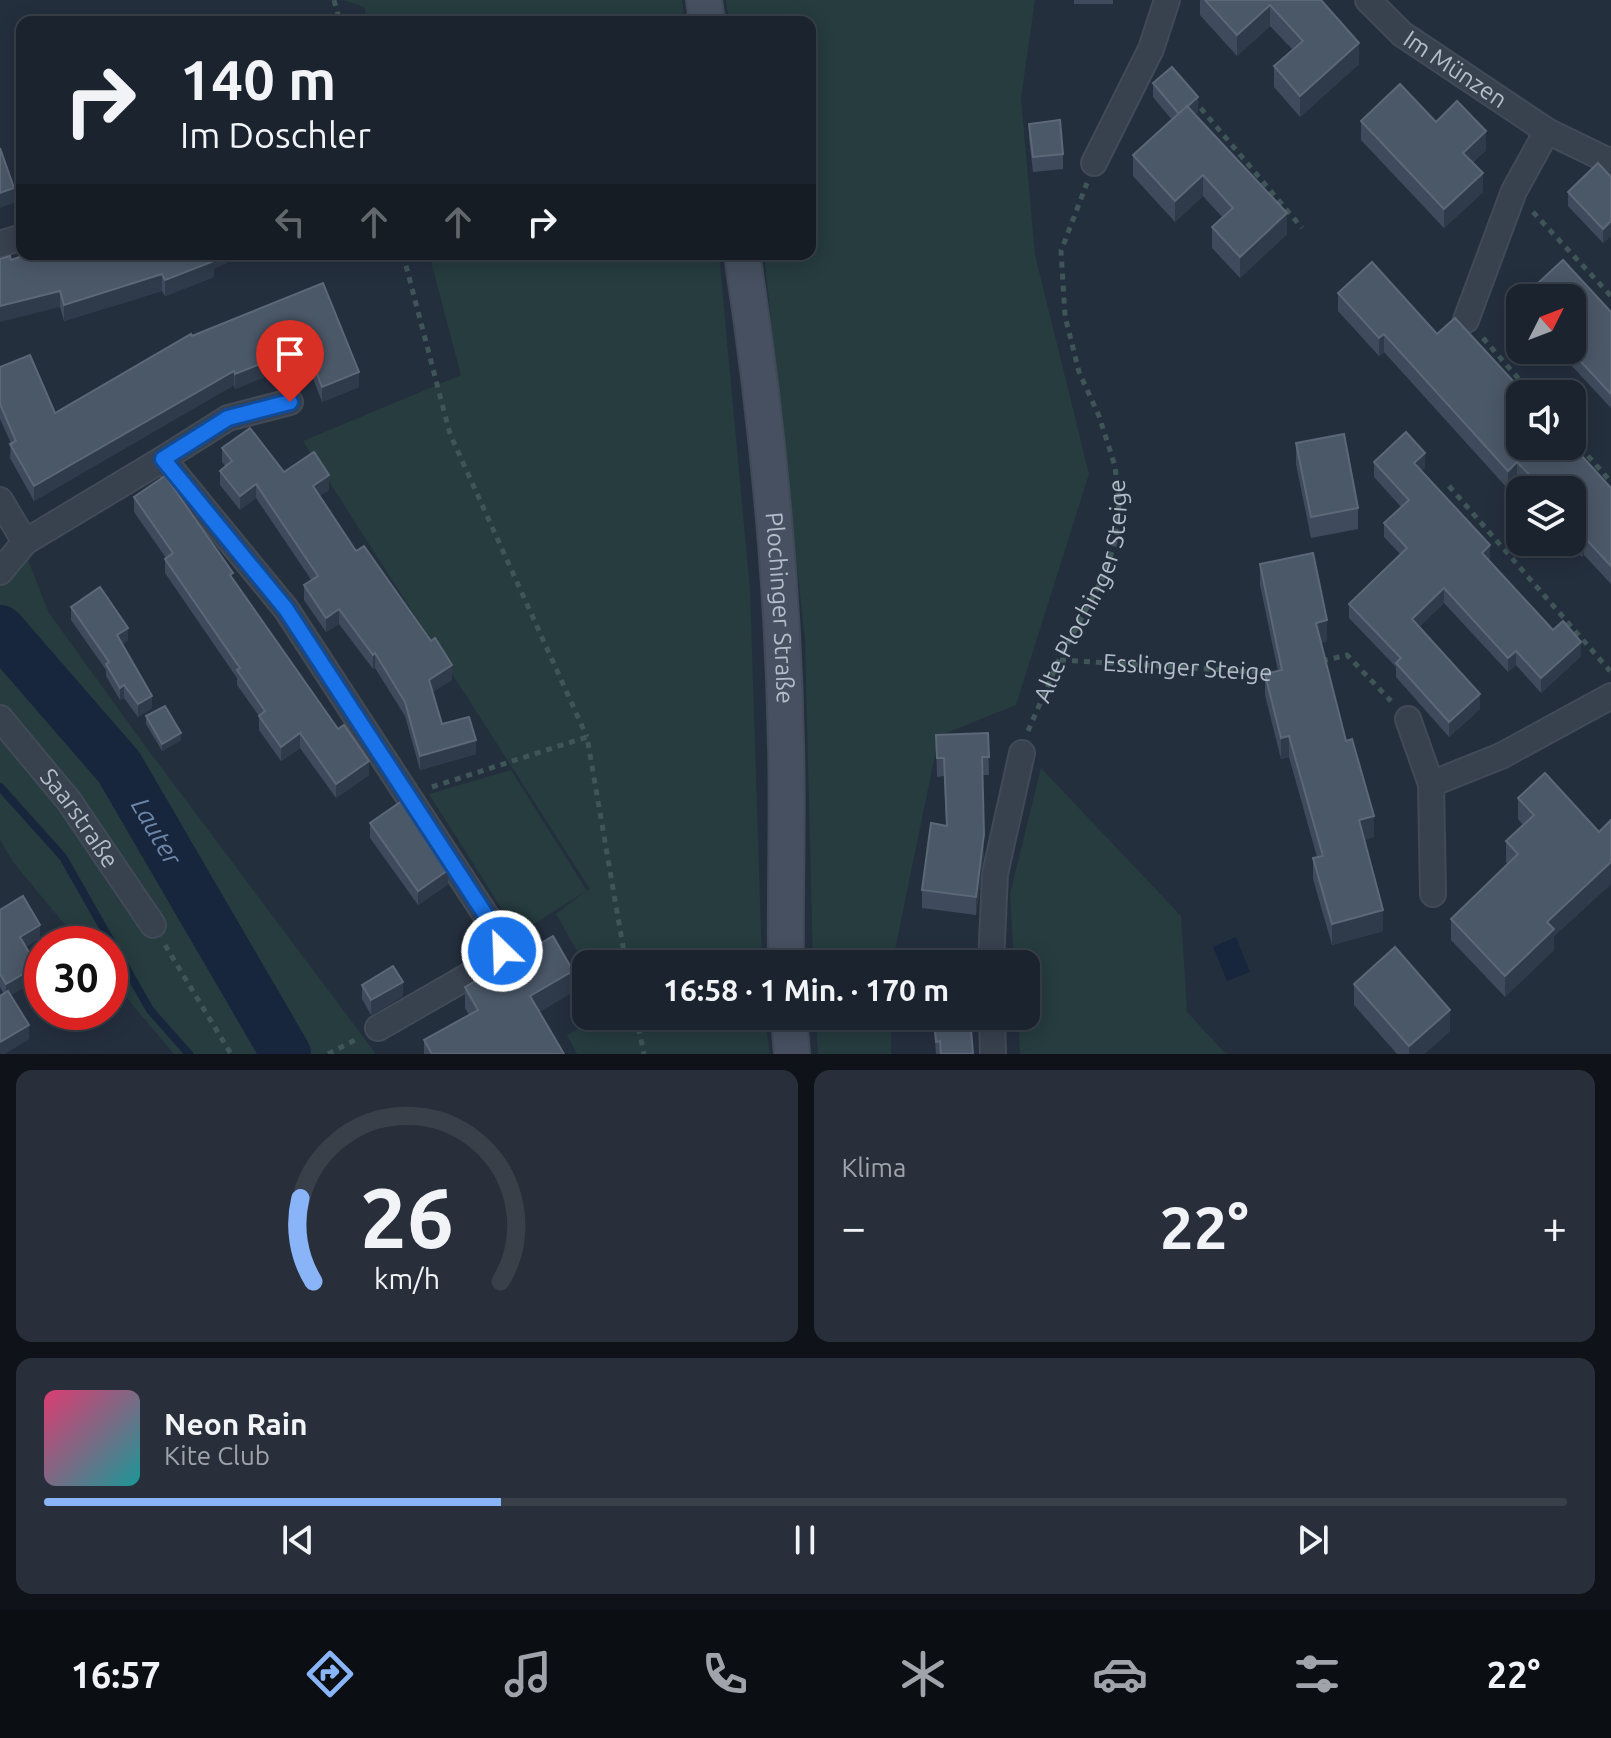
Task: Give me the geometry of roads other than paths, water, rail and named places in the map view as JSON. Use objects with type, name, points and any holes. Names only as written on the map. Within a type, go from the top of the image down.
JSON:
[{"type":"main road","name":"Plochinger Straße","points":[[743,260],[768,449],[777,544],[787,746],[786,950]]},
{"type":"main road","points":[[790,1030],[792,1054]]},
{"type":"street","points":[[1094,163],[1151,49],[1167,0]]},
{"type":"street","name":"Im Münzen","points":[[1368,0],[1402,34],[1547,131],[1611,162]]},
{"type":"street","points":[[1466,320],[1514,191],[1547,131]]},
{"type":"street","points":[[0,572],[25,542],[228,418],[290,402]]},
{"type":"street","points":[[163,459],[286,609],[500,937],[502,951],[493,962],[378,1028]]},
{"type":"street","points":[[0,500],[25,542]]},
{"type":"street","points":[[1431,784],[1501,756],[1611,696]]},
{"type":"street","name":"Saarstraße","points":[[0,718],[69,801],[153,925]]},
{"type":"street","points":[[1408,719],[1431,784],[1433,894]]},
{"type":"street","points":[[992,950],[995,874],[1022,753]]},
{"type":"street","points":[[992,1030],[993,1054]]},
{"type":"water","points":[[1236,937],[1250,972],[1227,981],[1213,947]]},
{"type":"waterway","name":"Lauter","points":[[0,630],[119,767],[286,1054]]},
{"type":"waterway","points":[[0,787],[63,857],[150,1010],[189,1054]]}]
